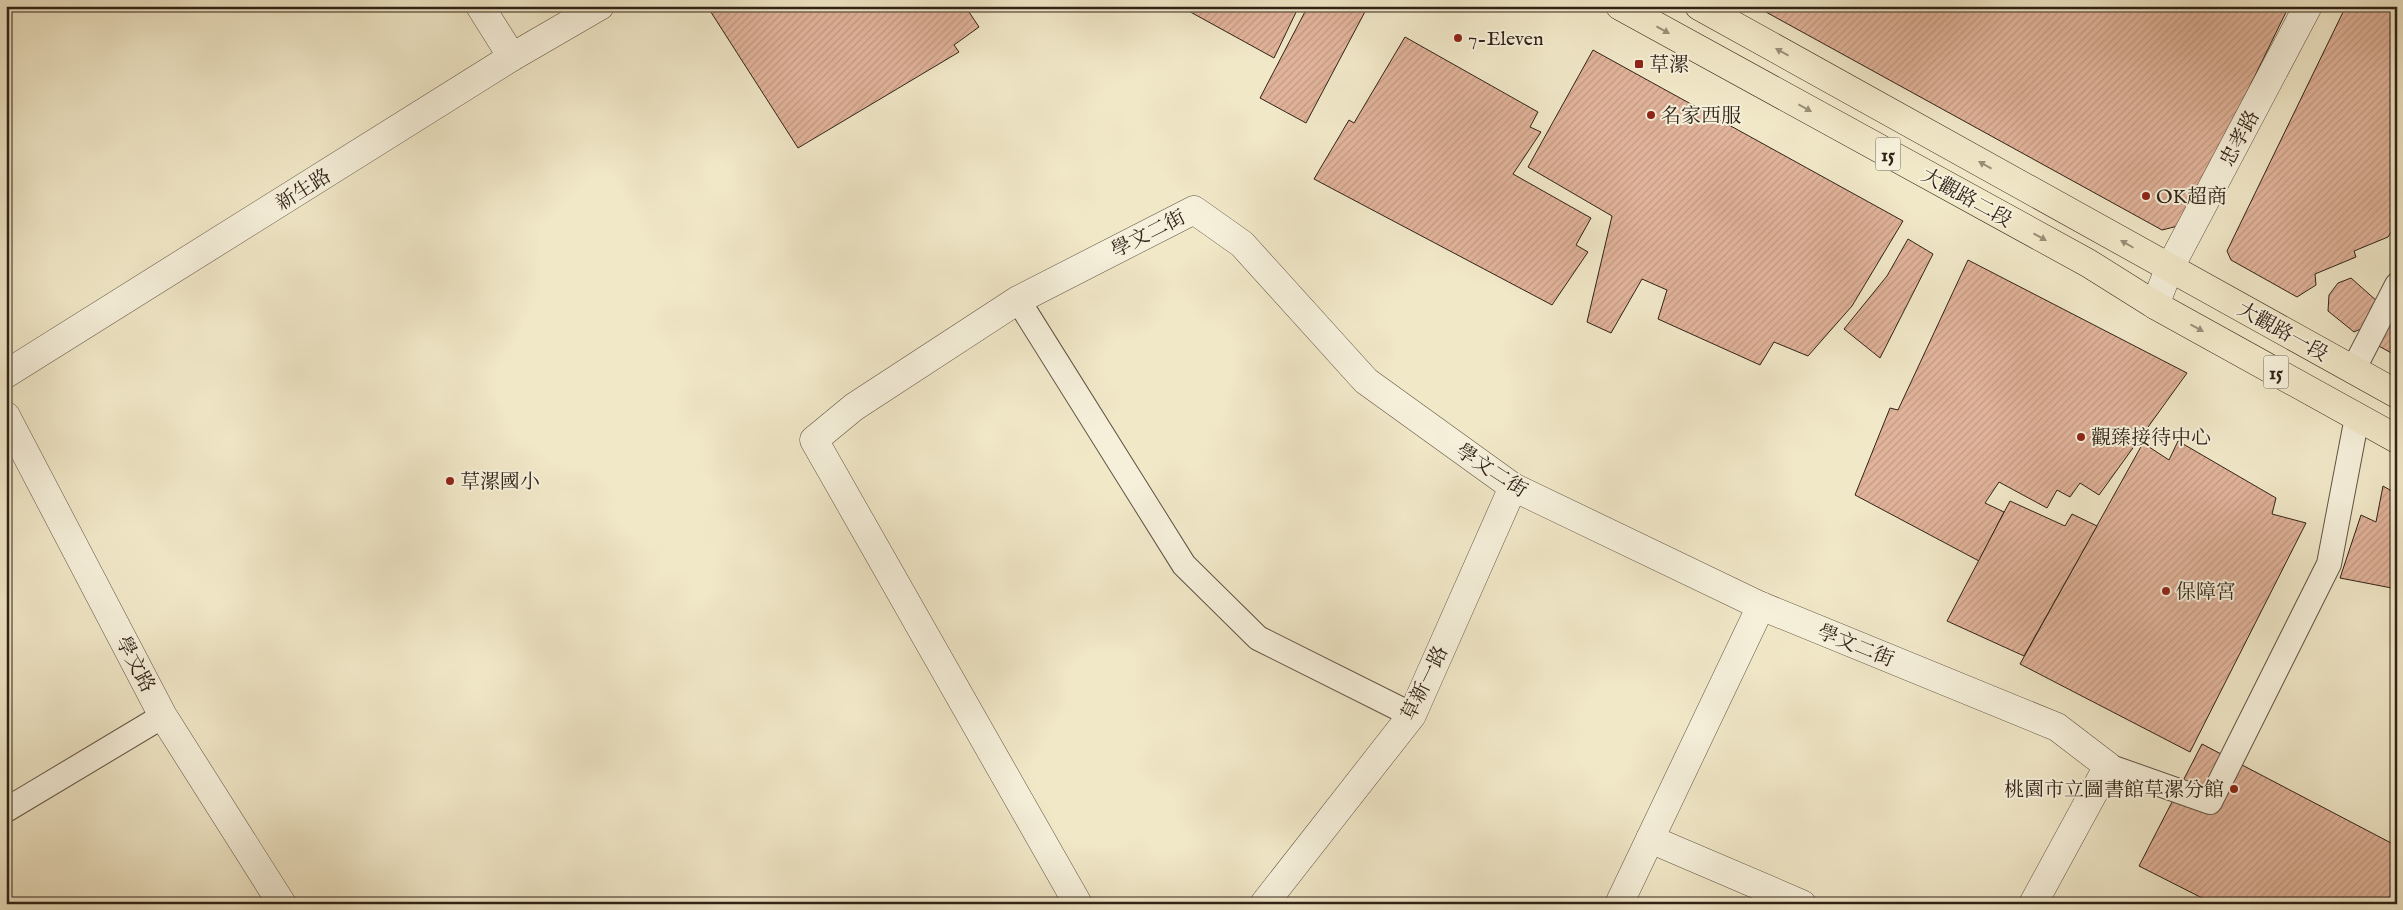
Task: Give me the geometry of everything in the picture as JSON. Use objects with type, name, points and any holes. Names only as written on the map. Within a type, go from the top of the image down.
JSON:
[{"type":"main road","name":"大觀路二段","points":[[1620,6],[2088,263],[2155,305]]},
{"type":"main road","name":"大觀路二段","points":[[1699,6],[2169,269]]},
{"type":"main road","name":"大觀路一段","points":[[2169,269],[2397,394]]},
{"type":"main road","name":"大觀路一段","points":[[2155,305],[2397,439]]},
{"type":"street","points":[[480,6],[512,57]]},
{"type":"street","name":"新生路","points":[[6,374],[512,57],[600,6]]},
{"type":"street","name":"忠孝路","points":[[2155,305],[2169,269],[2308,6]]},
{"type":"street","name":"學文二街","points":[[1078,904],[814,440],[854,407],[1018,300],[1194,210],[1242,244],[1366,381],[1513,487],[1762,606],[2057,727],[2108,766]]},
{"type":"street","name":"學文路","points":[[6,416],[164,716],[282,904]]},
{"type":"street","name":"草新一路","points":[[1264,904],[1412,715],[1513,487]]},
{"type":"street","points":[[1618,904],[1762,606]]},
{"type":"street","points":[[2033,904],[2108,766]]},
{"type":"street","points":[[1650,839],[1802,904]]},
{"type":"lane","points":[[2353,370],[2397,285]]},
{"type":"lane","points":[[1018,300],[1184,565],[1258,638],[1412,715]]},
{"type":"lane","points":[[2108,766],[2210,802],[2329,564],[2358,417]]},
{"type":"lane","points":[[6,810],[164,716]]},
{"type":"building","points":[[707,6],[972,6],[967,9],[979,27],[954,45],[959,52],[798,148]]},
{"type":"building","points":[[1186,6],[1299,6],[1274,58],[1185,9]]},
{"type":"building","points":[[1308,6],[1368,6],[1306,123],[1260,98]]},
{"type":"building","points":[[1755,6],[2289,6],[2182,225],[2162,230]]},
{"type":"building","points":[[2346,6],[2397,6],[2397,222],[2388,237],[2354,251],[2356,257],[2315,274],[2316,285],[2297,297],[2231,260],[2227,251]]},
{"type":"building","points":[[1405,37],[1538,112],[1530,127],[1541,132],[1513,174],[1591,218],[1576,245],[1588,252],[1552,305],[1314,179],[1349,120],[1354,123]]},
{"type":"building","points":[[1593,50],[1903,221],[1852,306],[1808,356],[1774,342],[1760,365],[1658,319],[1667,290],[1642,279],[1611,333],[1587,322],[1612,216],[1528,167]]},
{"type":"building","points":[[1908,239],[1933,254],[1880,358],[1844,329],[1887,276]]},
{"type":"building","points":[[1968,260],[2187,373],[2099,495],[2080,483],[2070,497],[2057,490],[2047,508],[1999,482],[1985,503],[2004,512],[1979,561],[1855,495],[1890,408],[1898,410]]},
{"type":"building","points":[[2351,278],[2378,302],[2371,324],[2354,332],[2328,311],[2329,295],[2338,283]]},
{"type":"building","points":[[2397,304],[2397,356],[2375,344]]},
{"type":"building","name":"保障宮","points":[[2178,441],[2276,498],[2272,514],[2306,523],[2190,752],[2020,664],[2143,443],[2169,460]]},
{"type":"building","points":[[2383,486],[2397,494],[2397,589],[2340,578],[2361,515],[2376,522]]},
{"type":"building","points":[[2010,501],[2065,526],[2072,514],[2097,526],[2024,656],[1947,621]]},
{"type":"building","name":"桃園市立圖書館草漯分館","points":[[2202,744],[2393,844],[2397,835],[2397,904],[2290,904],[2279,899],[2277,904],[2214,904],[2139,866]]},
{"type":"place","name":"7-Eleven","points":[[1458,38]]},
{"type":"place","name":"草漯","points":[[1639,64]]},
{"type":"place","name":"名家西服","points":[[1651,115]]},
{"type":"place","name":"OK超商","points":[[2146,196]]},
{"type":"place","name":"觀臻接待中心","points":[[2081,437]]},
{"type":"place","name":"草漯國小","points":[[450,481]]},
{"type":"place","name":"保障宮","points":[[2166,591]]},
{"type":"place","name":"桃園市立圖書館草漯分館","points":[[2234,789]]}]
